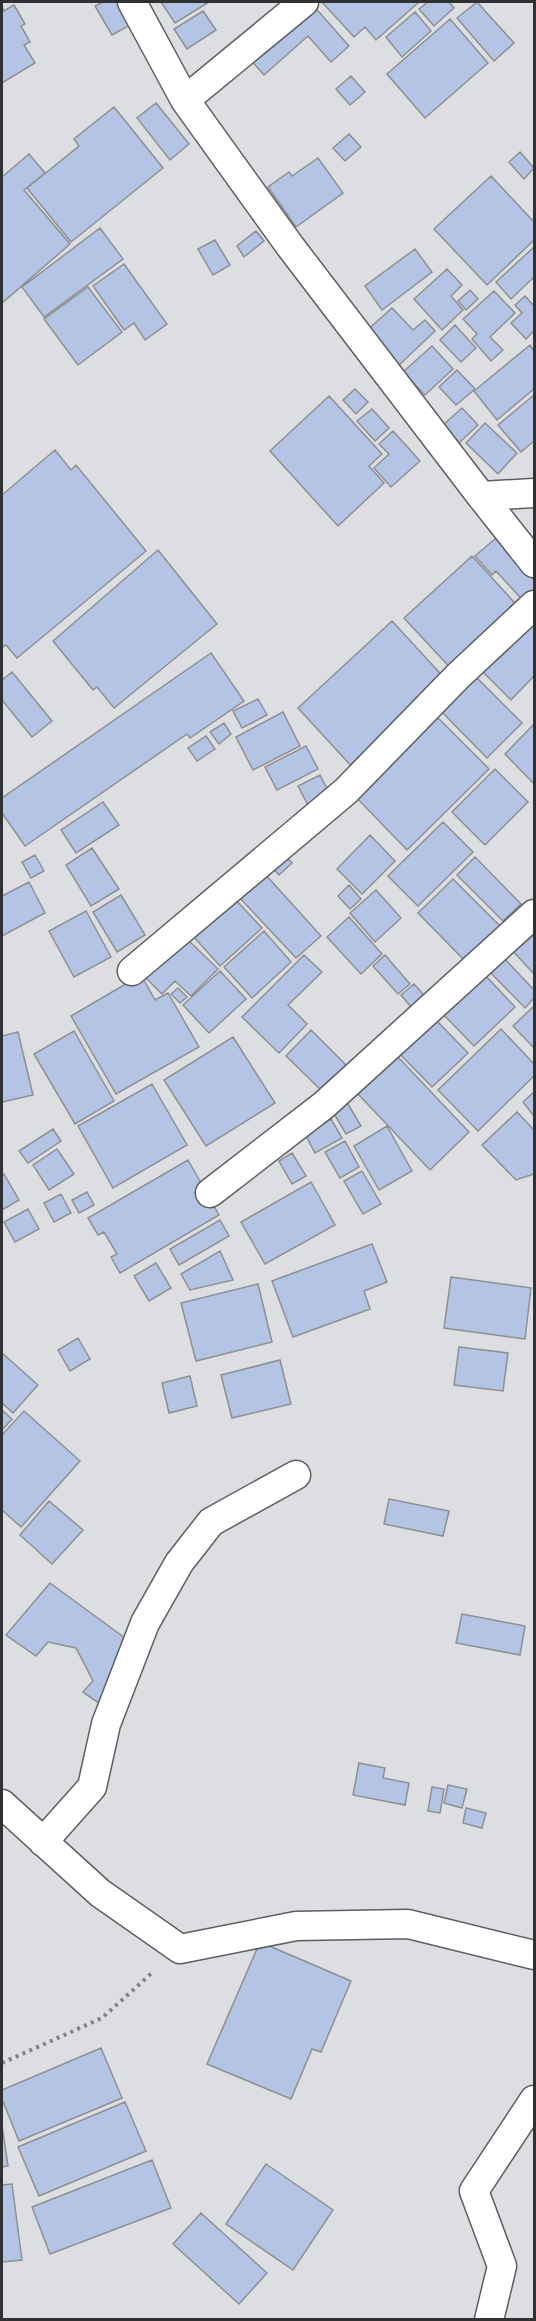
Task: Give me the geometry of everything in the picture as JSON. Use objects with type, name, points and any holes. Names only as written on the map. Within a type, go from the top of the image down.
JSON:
[{"type":"street","points":[[132,2],[185,100],[290,246],[534,563]]},
{"type":"street","points":[[185,100],[304,2]]},
{"type":"street","points":[[481,496],[534,493]]},
{"type":"street","points":[[132,971],[346,791],[458,676],[534,605]]},
{"type":"street","points":[[210,1193],[324,1105],[534,914]]},
{"type":"street","points":[[43,1842],[92,1787],[106,1724],[146,1623],[179,1563],[212,1522],[296,1476]]},
{"type":"street","points":[[2,1804],[100,1893],[180,1949],[296,1926],[408,1924],[534,1955]]},
{"type":"street","points":[[489,2319],[502,2266],[474,2191],[534,2100]]},
{"type":"path","points":[[2,2063],[102,2018],[180,1949]]},
{"type":"building","points":[[103,2],[119,2],[132,24],[112,35],[95,6]]},
{"type":"building","points":[[161,2],[209,2],[175,23]]},
{"type":"building","points":[[322,2],[419,2],[376,40],[365,27],[354,37]]},
{"type":"building","points":[[428,2],[449,2],[454,8],[434,26],[419,9]]},
{"type":"building","points":[[477,2],[514,43],[494,61],[457,18]]},
{"type":"building","points":[[312,4],[349,46],[331,62],[308,36],[264,75],[250,59]]},
{"type":"building","points":[[14,5],[25,24],[21,26],[30,42],[24,45],[35,63],[2,83],[2,6],[4,11]]},
{"type":"building","points":[[203,11],[216,30],[187,49],[174,29]]},
{"type":"building","points":[[415,12],[431,31],[402,57],[386,37]]},
{"type":"building","points":[[450,19],[488,63],[425,118],[387,74]]},
{"type":"building","points":[[351,76],[365,92],[350,105],[336,89]]},
{"type":"building","points":[[156,103],[189,144],[170,160],[137,118]]},
{"type":"building","points":[[114,107],[163,168],[71,242],[27,188],[79,146],[74,139]]},
{"type":"building","points":[[349,134],[361,147],[345,161],[333,148]]},
{"type":"building","points":[[520,152],[534,168],[524,179],[509,162]]},
{"type":"building","points":[[29,154],[45,173],[24,190],[70,244],[2,303],[2,177]]},
{"type":"building","points":[[318,158],[343,193],[296,227],[268,187],[289,172],[292,176]]},
{"type":"building","points":[[491,176],[534,222],[534,240],[487,285],[434,229]]},
{"type":"building","points":[[100,228],[123,259],[44,317],[22,287]]},
{"type":"building","points":[[256,231],[264,241],[244,257],[237,246]]},
{"type":"building","points":[[215,240],[230,265],[213,275],[198,249]]},
{"type":"building","points":[[534,247],[534,277],[511,299],[496,282]]},
{"type":"building","points":[[415,249],[432,272],[382,310],[365,286]]},
{"type":"building","points":[[124,264],[167,324],[145,340],[134,323],[124,330],[93,286]]},
{"type":"building","points":[[447,269],[462,285],[451,296],[463,310],[442,330],[414,299]]},
{"type":"building","points":[[88,287],[122,332],[78,365],[44,319]]},
{"type":"building","points":[[470,290],[478,299],[466,310],[458,301]]},
{"type":"building","points":[[494,291],[515,313],[490,337],[503,350],[491,361],[472,339],[477,334],[463,319]]},
{"type":"building","points":[[525,296],[534,306],[534,331],[526,339],[511,323],[522,313],[515,305]]},
{"type":"building","points":[[392,308],[413,330],[425,320],[435,331],[396,368],[364,333]]},
{"type":"building","points":[[455,325],[476,348],[461,362],[440,340]]},
{"type":"building","points":[[530,345],[534,351],[534,389],[497,420],[474,391]]},
{"type":"building","points":[[432,346],[453,369],[425,395],[403,372]]},
{"type":"building","points":[[457,370],[475,389],[456,405],[439,387]]},
{"type":"building","points":[[355,389],[368,402],[356,414],[343,400]]},
{"type":"building","points":[[534,395],[534,441],[521,452],[498,425]]},
{"type":"building","points":[[329,396],[382,454],[369,466],[384,483],[338,526],[270,451]]},
{"type":"building","points":[[462,408],[478,425],[458,444],[442,426]]},
{"type":"building","points":[[372,409],[389,428],[375,441],[357,421]]},
{"type":"building","points":[[485,423],[517,453],[498,474],[466,443]]},
{"type":"building","points":[[393,431],[420,461],[391,487],[374,468],[389,454],[379,444]]},
{"type":"building","points":[[55,450],[71,470],[76,465],[146,551],[17,658],[6,645],[3,647],[2,645],[2,495]]},
{"type":"building","points":[[496,538],[534,580],[534,600],[528,606],[496,571],[492,575],[475,556]]},
{"type":"building","points":[[158,550],[217,624],[114,708],[97,687],[93,690],[53,641]]},
{"type":"building","points":[[472,556],[523,612],[456,674],[404,618]]},
{"type":"building","points":[[534,613],[534,676],[511,700],[479,668]]},
{"type":"building","points":[[392,621],[448,682],[354,769],[298,708]]},
{"type":"building","points":[[211,653],[244,701],[190,738],[187,734],[25,846],[2,813],[2,798]]},
{"type":"building","points":[[12,672],[52,721],[32,737],[2,700],[2,680]]},
{"type":"building","points":[[474,675],[522,723],[487,758],[439,709]]},
{"type":"building","points":[[258,699],[267,715],[242,728],[233,711]]},
{"type":"building","points":[[283,712],[300,746],[253,770],[236,737]]},
{"type":"building","points":[[434,714],[489,769],[407,850],[353,794]]},
{"type":"building","points":[[224,723],[231,734],[219,744],[210,732]]},
{"type":"building","points":[[534,724],[534,784],[505,754]]},
{"type":"building","points":[[206,736],[215,749],[197,761],[188,748]]},
{"type":"building","points":[[306,746],[318,769],[277,790],[265,767]]},
{"type":"building","points":[[495,769],[528,802],[485,845],[452,812]]},
{"type":"building","points":[[320,775],[332,798],[310,809],[298,786]]},
{"type":"building","points":[[103,802],[119,825],[76,853],[61,830]]},
{"type":"building","points":[[443,822],[473,852],[418,906],[388,876]]},
{"type":"building","points":[[370,835],[395,861],[362,894],[337,869]]},
{"type":"building","points":[[92,848],[119,889],[91,906],[66,865]]},
{"type":"building","points":[[35,855],[44,871],[31,878],[22,862]]},
{"type":"building","points":[[284,855],[292,863],[279,875],[272,867]]},
{"type":"building","points":[[475,857],[521,904],[503,921],[457,875]]},
{"type":"building","points":[[264,873],[321,936],[296,958],[238,896]]},
{"type":"building","points":[[453,879],[501,927],[466,962],[418,913]]},
{"type":"building","points":[[29,882],[45,913],[2,936],[2,896]]},
{"type":"building","points":[[349,885],[361,899],[350,909],[338,896]]},
{"type":"building","points":[[376,890],[401,918],[375,942],[350,913]]},
{"type":"building","points":[[121,895],[145,935],[117,952],[93,912]]},
{"type":"building","points":[[234,898],[262,928],[220,966],[193,936]]},
{"type":"building","points":[[86,911],[111,957],[74,977],[49,931]]},
{"type":"building","points":[[349,917],[382,954],[361,974],[327,937]]},
{"type":"building","points":[[534,929],[534,974],[512,950]]},
{"type":"building","points":[[264,931],[291,962],[252,998],[224,967]]},
{"type":"building","points":[[183,935],[218,969],[191,996],[175,981],[162,994],[143,975]]},
{"type":"building","points":[[304,955],[322,972],[288,1005],[307,1024],[279,1053],[242,1017]]},
{"type":"building","points":[[385,955],[410,984],[398,994],[373,966]]},
{"type":"building","points":[[503,957],[534,990],[534,998],[525,1008],[489,971]]},
{"type":"building","points":[[220,971],[246,999],[209,1033],[183,1005]]},
{"type":"building","points":[[483,973],[515,1007],[474,1046],[442,1013]]},
{"type":"building","points":[[141,975],[155,1000],[168,993],[199,1047],[116,1094],[71,1016]]},
{"type":"building","points":[[414,984],[429,1001],[416,1013],[401,995]]},
{"type":"building","points":[[178,988],[187,997],[180,1003],[171,994]]},
{"type":"building","points":[[534,1006],[534,1048],[513,1026]]},
{"type":"building","points":[[435,1019],[468,1053],[432,1087],[399,1053]]},
{"type":"building","points":[[501,1029],[534,1064],[534,1076],[478,1131],[438,1090]]},
{"type":"building","points":[[311,1030],[348,1067],[323,1092],[286,1056]]},
{"type":"building","points":[[74,1031],[114,1101],[75,1124],[34,1054]]},
{"type":"building","points":[[18,1032],[33,1095],[2,1102],[2,1036]]},
{"type":"building","points":[[233,1037],[275,1103],[206,1146],[164,1080]]},
{"type":"building","points":[[397,1056],[469,1132],[430,1170],[358,1094]]},
{"type":"building","points":[[152,1084],[187,1145],[113,1188],[78,1126]]},
{"type":"building","points":[[534,1092],[534,1116],[523,1102]]},
{"type":"building","points":[[345,1099],[361,1126],[346,1134],[330,1107]]},
{"type":"building","points":[[517,1112],[534,1130],[534,1174],[516,1180],[482,1145]]},
{"type":"building","points":[[331,1119],[342,1138],[315,1153],[305,1134]]},
{"type":"building","points":[[387,1126],[412,1171],[379,1190],[354,1146]]},
{"type":"building","points":[[53,1129],[61,1141],[28,1163],[19,1151]]},
{"type":"building","points":[[345,1141],[359,1167],[340,1178],[325,1152]]},
{"type":"building","points":[[57,1149],[74,1174],[49,1190],[33,1165]]},
{"type":"building","points":[[292,1153],[306,1176],[292,1184],[279,1161]]},
{"type":"building","points":[[188,1160],[219,1215],[120,1273],[111,1257],[117,1254],[104,1232],[98,1235],[88,1218]]},
{"type":"building","points":[[362,1171],[381,1204],[363,1214],[344,1181]]},
{"type":"building","points":[[4,1174],[19,1200],[2,1210],[2,1176]]},
{"type":"building","points":[[311,1182],[335,1225],[265,1264],[241,1222]]},
{"type":"building","points":[[87,1192],[94,1205],[79,1213],[72,1200]]},
{"type":"building","points":[[61,1194],[71,1213],[54,1222],[44,1203]]},
{"type":"building","points":[[28,1209],[39,1229],[15,1242],[4,1222]]},
{"type":"building","points":[[220,1220],[229,1236],[179,1265],[170,1249]]},
{"type":"building","points":[[372,1244],[387,1282],[364,1291],[370,1309],[293,1337],[272,1281]]},
{"type":"building","points":[[220,1251],[233,1280],[190,1290],[181,1274]]},
{"type":"building","points":[[156,1263],[171,1288],[149,1301],[134,1276]]},
{"type":"building","points":[[451,1277],[531,1288],[525,1339],[444,1328]]},
{"type":"building","points":[[258,1284],[272,1342],[196,1361],[181,1303]]},
{"type":"building","points":[[78,1338],[90,1359],[70,1371],[58,1350]]},
{"type":"building","points":[[459,1347],[508,1353],[503,1391],[454,1385]]},
{"type":"building","points":[[2,1353],[38,1385],[13,1413],[2,1403]]},
{"type":"building","points":[[280,1360],[291,1404],[232,1418],[221,1375]]},
{"type":"building","points":[[190,1376],[197,1406],[169,1413],[162,1383]]},
{"type":"building","points":[[2,1410],[12,1419],[2,1430]]},
{"type":"building","points":[[24,1411],[80,1461],[21,1527],[2,1510],[2,1435]]},
{"type":"building","points":[[389,1499],[449,1511],[443,1536],[384,1524]]},
{"type":"building","points":[[49,1501],[83,1530],[52,1564],[20,1535]]},
{"type":"building","points":[[50,1583],[129,1641],[106,1708],[83,1692],[93,1681],[76,1648],[48,1642],[36,1656],[6,1635]]},
{"type":"building","points":[[462,1614],[525,1626],[520,1655],[456,1643]]},
{"type":"building","points":[[359,1763],[385,1768],[383,1778],[409,1783],[405,1805],[353,1795]]},
{"type":"building","points":[[448,1785],[467,1789],[462,1808],[444,1803]]},
{"type":"building","points":[[432,1787],[444,1789],[440,1813],[428,1811]]},
{"type":"building","points":[[466,1808],[486,1813],[482,1828],[463,1823]]},
{"type":"building","points":[[260,1942],[351,1981],[321,2052],[312,2049],[291,2099],[207,2064]]},
{"type":"building","points":[[101,2048],[122,2098],[19,2141],[2,2099],[2,2090]]},
{"type":"building","points":[[125,2102],[146,2151],[39,2196],[18,2147]]},
{"type":"building","points":[[2,2125],[8,2166],[2,2167]]},
{"type":"building","points":[[152,2160],[171,2208],[50,2254],[32,2207]]},
{"type":"building","points":[[266,2164],[333,2210],[293,2270],[226,2224]]},
{"type":"building","points":[[12,2184],[22,2260],[2,2262],[2,2185]]},
{"type":"building","points":[[201,2213],[267,2273],[239,2304],[173,2244]]}]
